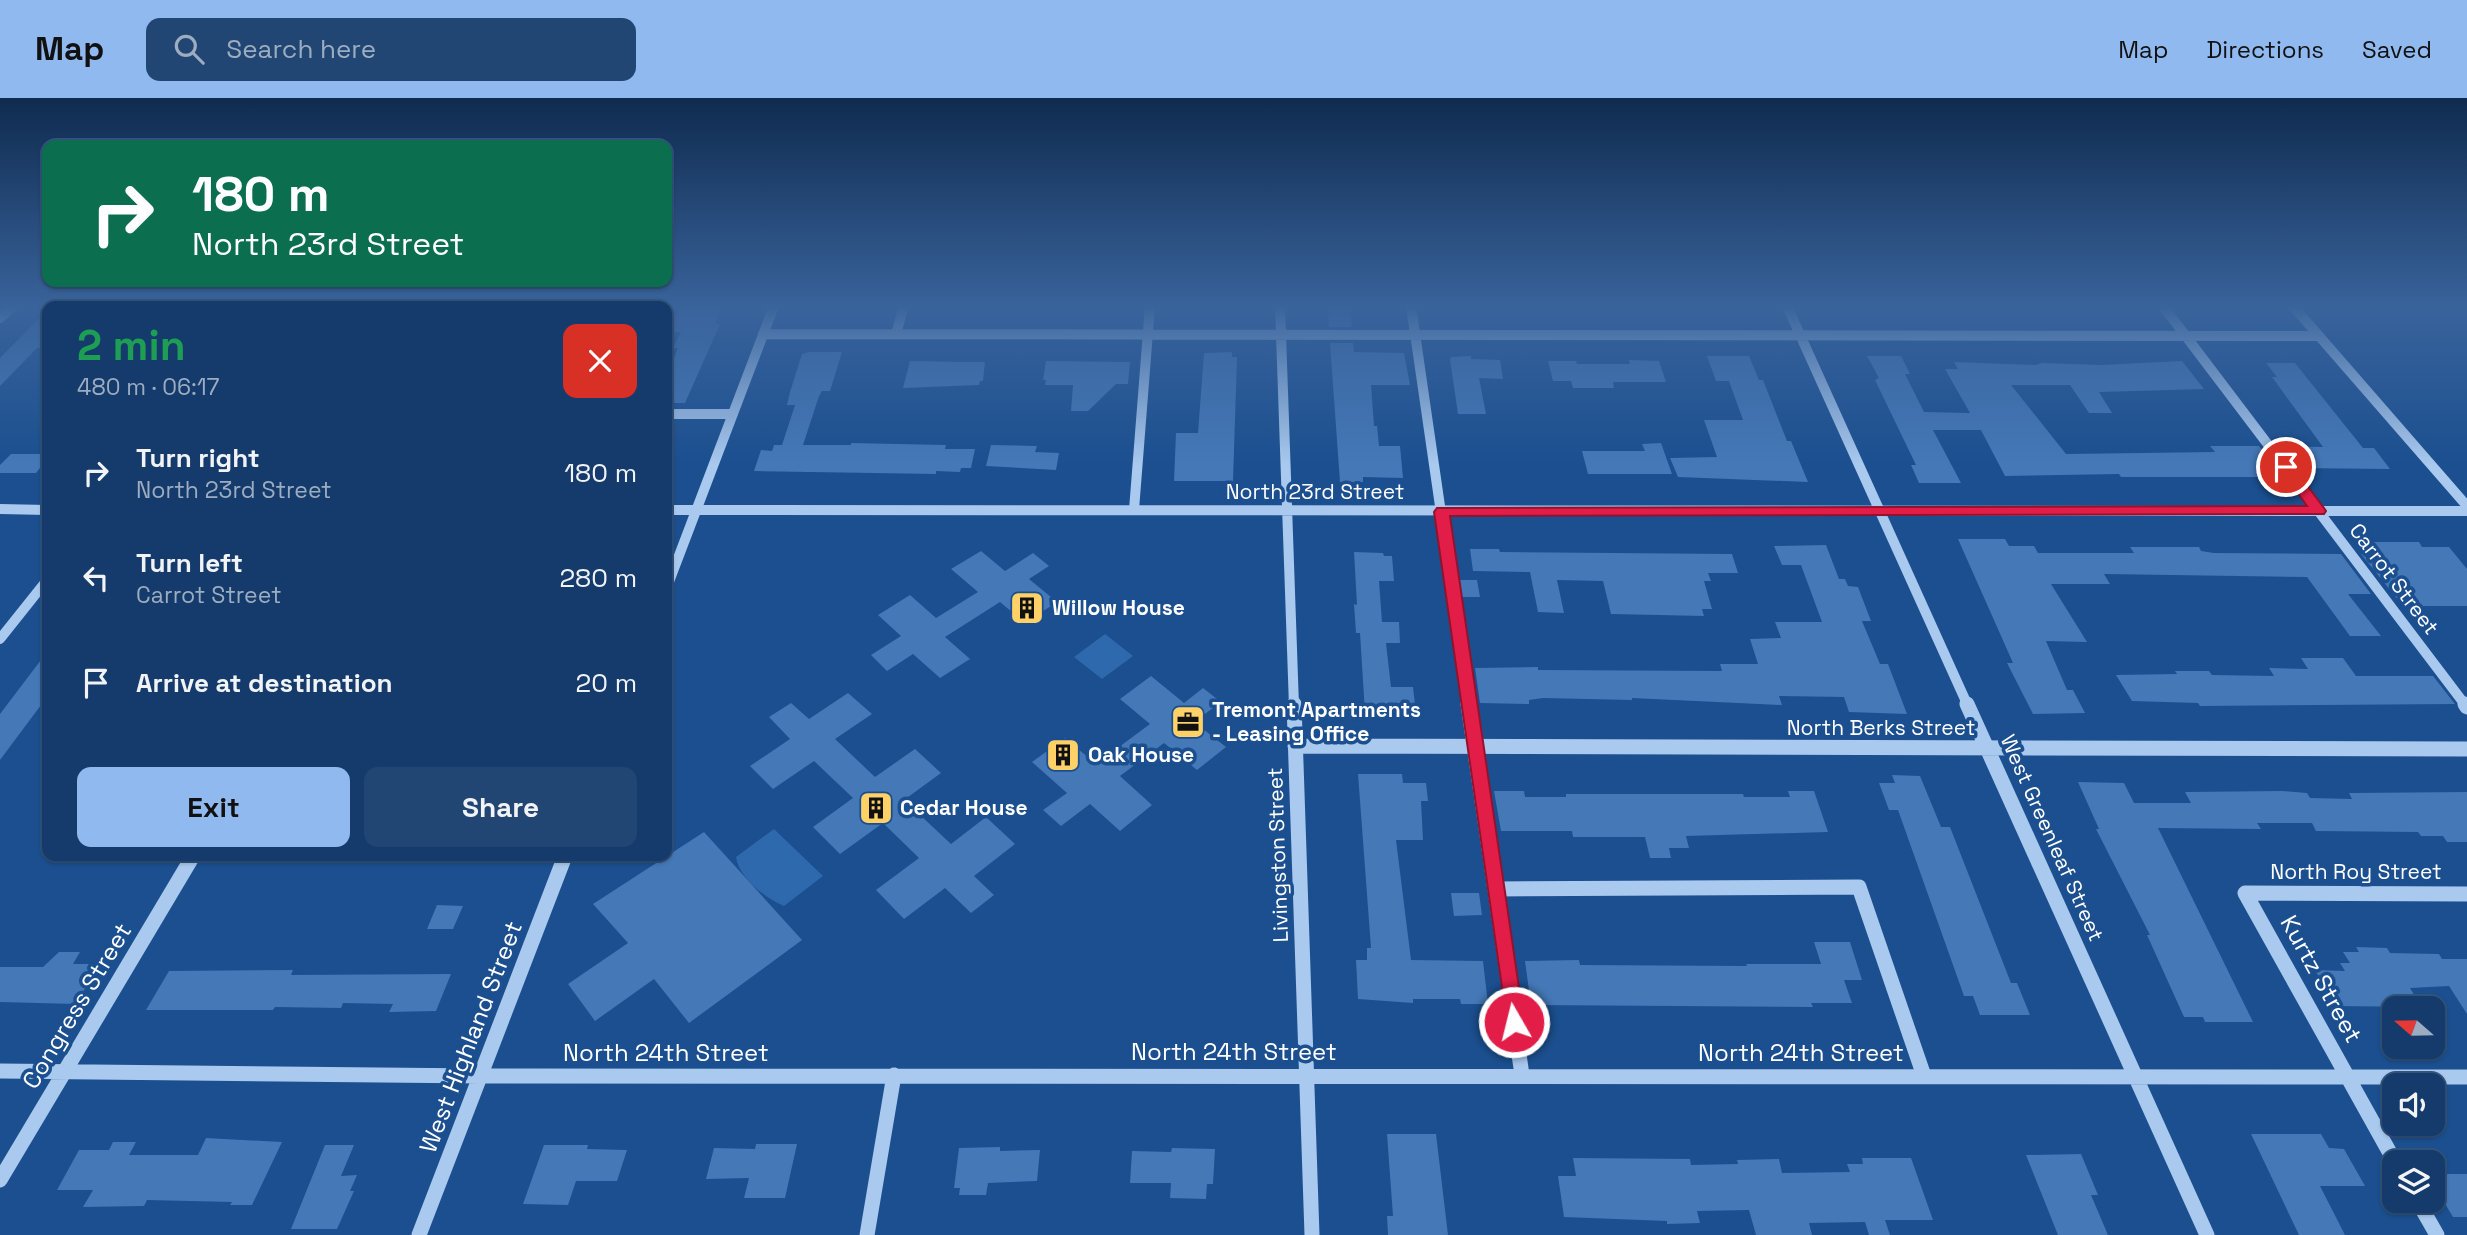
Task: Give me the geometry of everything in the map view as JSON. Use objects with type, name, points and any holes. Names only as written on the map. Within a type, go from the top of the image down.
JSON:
[{"type":"street","points":[[672,574],[754,359]]},
{"type":"street","points":[[1134,510],[1146,359]]},
{"type":"street","name":"Livingston Street","points":[[1283,359],[1312,1235]]},
{"type":"street","points":[[1419,359],[1522,1075]]},
{"type":"street","name":"West Greenleaf Street","points":[[1811,359],[2207,1235]]},
{"type":"street","name":"Carrot Street","points":[[2204,359],[2467,707]]},
{"type":"street","points":[[2339,359],[2467,508]]},
{"type":"street","name":"North 23rd Street","points":[[672,510],[1881,512],[2467,508]]},
{"type":"street","points":[[0,509],[42,510]]},
{"type":"street","points":[[0,639],[42,586]]},
{"type":"street","name":"North Berks Street","points":[[1295,746],[2467,749]]},
{"type":"street","name":"Congress Street","points":[[0,1180],[190,861]]},
{"type":"street","name":"West Highland Street","points":[[419,1235],[563,861]]},
{"type":"street","name":"North Roy Street","points":[[2245,893],[2467,894]]},
{"type":"street","name":"Kurtz Street","points":[[2245,893],[2388,1150]]},
{"type":"street","name":"North 24th Street","points":[[0,1071],[481,1076],[2467,1077]]},
{"type":"street","points":[[867,1235],[894,1076]]},
{"type":"street","points":[[2424,1213],[2437,1235]]},
{"type":"lane","points":[[672,414],[733,414]]},
{"type":"lane","points":[[1496,889],[1859,887],[1924,1076]]},
{"type":"shaded area","points":[[1105,634],[1133,656],[1102,679],[1074,657]]},
{"type":"shaded area","points":[[774,829],[823,876],[784,906],[747,880],[736,857]]},
{"type":"building","points":[[0,359],[26,359],[0,386]]},
{"type":"building","points":[[674,359],[704,359],[685,403],[672,403]]},
{"type":"building","points":[[800,359],[840,359],[830,391],[822,391],[819,396],[803,445],[946,445],[945,449],[975,449],[971,468],[961,468],[960,472],[936,471],[936,474],[754,471],[761,450],[772,451],[774,445],[782,445],[795,405],[787,405]]},
{"type":"building","points":[[1204,359],[1237,359],[1233,481],[1174,481],[1176,433],[1198,433]]},
{"type":"building","points":[[1331,359],[1405,359],[1410,385],[1371,385],[1374,426],[1377,426],[1379,446],[1400,446],[1403,478],[1363,477],[1363,482],[1340,482]]},
{"type":"building","points":[[1450,359],[1500,360],[1503,379],[1479,378],[1486,414],[1458,414]]},
{"type":"building","points":[[1708,359],[1750,359],[1759,380],[1763,380],[1787,441],[1791,441],[1808,482],[1678,477],[1670,458],[1717,457],[1704,420],[1743,420],[1729,381],[1716,381]]},
{"type":"building","points":[[1869,359],[1903,359],[1910,374],[1905,374],[1924,412],[1970,413],[1945,369],[1958,369],[1954,362],[2101,365],[2182,361],[2204,389],[2099,392],[2112,413],[2089,413],[2070,385],[2011,385],[2066,454],[2215,452],[2210,446],[2259,446],[2275,467],[2268,467],[2276,477],[2121,477],[2119,474],[2005,476],[1981,430],[1933,430],[1961,483],[1919,483],[1911,465],[1916,465],[1875,380],[1879,378]]},
{"type":"building","points":[[1629,360],[1659,361],[1666,382],[1613,382],[1614,388],[1573,388],[1571,381],[1553,381],[1548,361],[1630,364]]},
{"type":"building","points":[[910,361],[985,362],[983,381],[980,381],[979,385],[903,388]]},
{"type":"building","points":[[1046,361],[1130,362],[1128,384],[1116,384],[1088,411],[1071,411],[1073,385],[1045,385],[1046,380],[1043,380]]},
{"type":"building","points":[[2266,363],[2295,363],[2363,448],[2374,448],[2390,469],[2295,468],[2279,446],[2323,447],[2272,377],[2277,377]]},
{"type":"building","points":[[1661,443],[1672,474],[1588,474],[1582,451],[1645,451],[1642,444]]},
{"type":"building","points":[[991,445],[1037,446],[1035,452],[1059,453],[1056,470],[986,466]]},
{"type":"building","points":[[11,454],[42,454],[42,465],[36,473],[0,473],[0,465]]},
{"type":"building","points":[[1958,539],[2005,539],[2009,546],[2034,546],[2038,553],[2134,553],[2130,547],[2199,547],[2201,551],[2214,553],[2341,554],[2371,594],[2348,594],[2381,636],[2350,636],[2307,577],[2104,574],[2110,584],[2051,584],[2087,642],[2046,641],[2067,690],[2073,690],[2085,713],[2033,714],[2007,663],[2013,663]]},
{"type":"building","points":[[2363,542],[2419,542],[2422,547],[2449,547],[2467,569],[2467,606],[2403,606],[2361,554],[2372,554]]},
{"type":"building","points":[[1826,545],[1839,579],[1845,579],[1848,586],[1858,587],[1871,621],[1862,621],[1880,664],[1888,664],[1907,714],[1849,712],[1844,697],[1779,696],[1782,705],[1632,698],[1543,698],[1529,700],[1529,704],[1480,703],[1475,668],[1722,671],[1720,664],[1758,664],[1750,639],[1781,638],[1775,622],[1822,622],[1801,565],[1782,565],[1774,546]]},
{"type":"building","points":[[1470,549],[1499,549],[1500,552],[1732,554],[1738,573],[1708,573],[1711,581],[1704,581],[1712,609],[1702,609],[1704,616],[1611,614],[1603,581],[1557,580],[1564,613],[1538,612],[1530,572],[1473,571]]},
{"type":"building","name":"Willow House","points":[[981,551],[1005,571],[1033,553],[1049,566],[1029,579],[1057,602],[1025,623],[1000,602],[945,637],[970,659],[940,678],[913,654],[887,671],[871,655],[901,636],[878,615],[910,595],[936,618],[978,592],[951,569]]},
{"type":"building","points":[[1354,552],[1392,556],[1394,581],[1379,581],[1382,622],[1399,622],[1400,643],[1386,643],[1391,687],[1413,687],[1416,713],[1365,713],[1360,633],[1356,633],[1354,604],[1357,605]]},
{"type":"building","points":[[1460,580],[1477,580],[1480,597],[1462,597]]},
{"type":"building","points":[[2301,658],[2343,658],[2356,676],[2433,676],[2455,704],[2200,706],[2198,703],[2132,701],[2116,675],[2209,671],[2212,675],[2274,676],[2269,668],[2308,669]]},
{"type":"building","points":[[42,659],[42,704],[0,760],[0,714]]},
{"type":"building","name":"Oak House","points":[[1151,676],[1184,703],[1203,688],[1221,702],[1194,722],[1226,747],[1197,770],[1164,743],[1120,776],[1152,805],[1120,831],[1090,804],[1061,826],[1043,810],[1067,793],[1032,762],[1065,738],[1096,764],[1150,724],[1120,699]]},
{"type":"building","name":"Cedar House","points":[[848,693],[872,714],[835,739],[875,777],[915,749],[941,773],[904,800],[951,844],[986,817],[1015,844],[974,876],[994,895],[971,913],[945,888],[904,919],[876,890],[919,858],[883,823],[840,854],[813,827],[853,798],[814,761],[773,789],[750,766],[790,739],[769,717],[791,703],[809,719]]},
{"type":"building","points":[[1358,774],[1402,774],[1403,783],[1426,783],[1428,801],[1421,801],[1423,840],[1396,840],[1411,960],[1483,961],[1488,1004],[1461,1004],[1460,999],[1413,999],[1413,1003],[1358,999],[1356,960],[1367,960],[1367,948],[1371,948]]},
{"type":"building","points":[[1892,775],[1920,776],[1941,827],[1950,827],[2011,983],[2017,983],[2030,1015],[1980,1015],[1973,996],[1964,996],[1898,810],[1889,810],[1879,783],[1895,783]]},
{"type":"building","points":[[2078,782],[2124,783],[2134,803],[2191,803],[2185,792],[2282,791],[2307,793],[2310,798],[2352,799],[2349,793],[2467,792],[2467,842],[2447,842],[2443,836],[2421,836],[2418,832],[2316,831],[2312,823],[2257,823],[2261,829],[2158,828],[2253,1022],[2205,1022],[2203,1017],[2184,1017],[2147,935],[2150,935],[2096,829],[2099,829]]},
{"type":"building","points":[[1494,791],[1524,791],[1525,797],[1566,797],[1566,794],[1743,794],[1744,797],[1790,797],[1788,791],[1814,791],[1828,832],[1686,836],[1689,848],[1669,848],[1671,858],[1650,858],[1645,837],[1573,837],[1572,831],[1501,831]]},
{"type":"building","points":[[704,832],[802,940],[689,1023],[654,979],[595,1021],[568,984],[628,943],[593,904],[659,861],[672,861],[672,853]]},
{"type":"building","points":[[1451,893],[1479,893],[1482,915],[1454,916]]},
{"type":"building","points":[[437,905],[463,906],[453,929],[427,929]]},
{"type":"building","points":[[1814,942],[1850,942],[1862,980],[1844,980],[1852,1003],[1811,1003],[1813,1007],[1531,1005],[1525,961],[1579,960],[1580,965],[1821,964]]},
{"type":"building","points":[[2356,947],[2387,948],[2390,953],[2439,954],[2442,959],[2467,959],[2467,1014],[2449,986],[2410,988],[2415,996],[2382,996],[2382,1007],[2335,1006],[2315,970],[2345,971],[2340,963],[2350,963],[2343,952],[2359,952]]},
{"type":"building","points":[[59,952],[80,952],[73,964],[101,964],[75,1004],[0,1002],[0,967],[43,967]]},
{"type":"building","points":[[293,970],[291,975],[451,974],[436,1011],[389,1012],[393,1004],[343,1003],[341,1008],[146,1010],[169,971]]},
{"type":"building","points":[[1387,1134],[1436,1134],[1448,1235],[1388,1235],[1387,1216],[1393,1216]]},
{"type":"building","points":[[2251,1134],[2321,1134],[2329,1148],[2344,1149],[2365,1186],[2320,1186],[2345,1235],[2299,1235]]},
{"type":"building","points":[[206,1138],[282,1142],[252,1205],[147,1200],[144,1206],[83,1207],[93,1190],[57,1190],[79,1150],[109,1150],[113,1142],[136,1142],[129,1155],[198,1155]]},
{"type":"building","points":[[756,1144],[797,1144],[785,1198],[744,1198],[749,1178],[706,1179],[714,1148],[755,1149]]},
{"type":"building","points":[[325,1145],[354,1145],[341,1176],[357,1175],[350,1191],[354,1191],[337,1229],[291,1229]]},
{"type":"building","points":[[544,1145],[588,1145],[587,1149],[627,1150],[617,1181],[576,1181],[568,1205],[523,1204]]},
{"type":"building","points":[[1000,1147],[1000,1151],[1040,1150],[1037,1181],[988,1183],[986,1195],[959,1195],[960,1188],[954,1188],[959,1148]]},
{"type":"building","points":[[1172,1148],[1215,1149],[1213,1184],[1207,1184],[1206,1199],[1170,1198],[1171,1183],[1130,1183],[1132,1151],[1171,1152]]},
{"type":"building","points":[[2081,1154],[2098,1195],[2091,1195],[2108,1235],[2058,1235],[2026,1155]]},
{"type":"building","points":[[1573,1158],[1690,1159],[1691,1165],[1738,1164],[1737,1160],[1779,1159],[1782,1173],[1850,1172],[1847,1164],[1863,1164],[1862,1158],[1911,1158],[1933,1220],[1885,1220],[1890,1235],[1869,1235],[1865,1222],[1809,1223],[1812,1235],[1756,1235],[1749,1210],[1697,1211],[1700,1223],[1667,1224],[1667,1221],[1564,1217],[1558,1176],[1576,1176]]},
{"type":"building","points":[[2445,1174],[2467,1174],[2467,1217],[2453,1217],[2445,1204]]},
{"type":"place","name":"Willow House","points":[[1027,608]]},
{"type":"place","name":"Tremont Apartments - Leasing Office","points":[[1188,722]]},
{"type":"place","name":"Oak House","points":[[1063,755]]},
{"type":"place","name":"Cedar House","points":[[876,808]]},
{"type":"route","points":[[1514,1022],[1442,512],[2319,511],[2286,467]]}]
